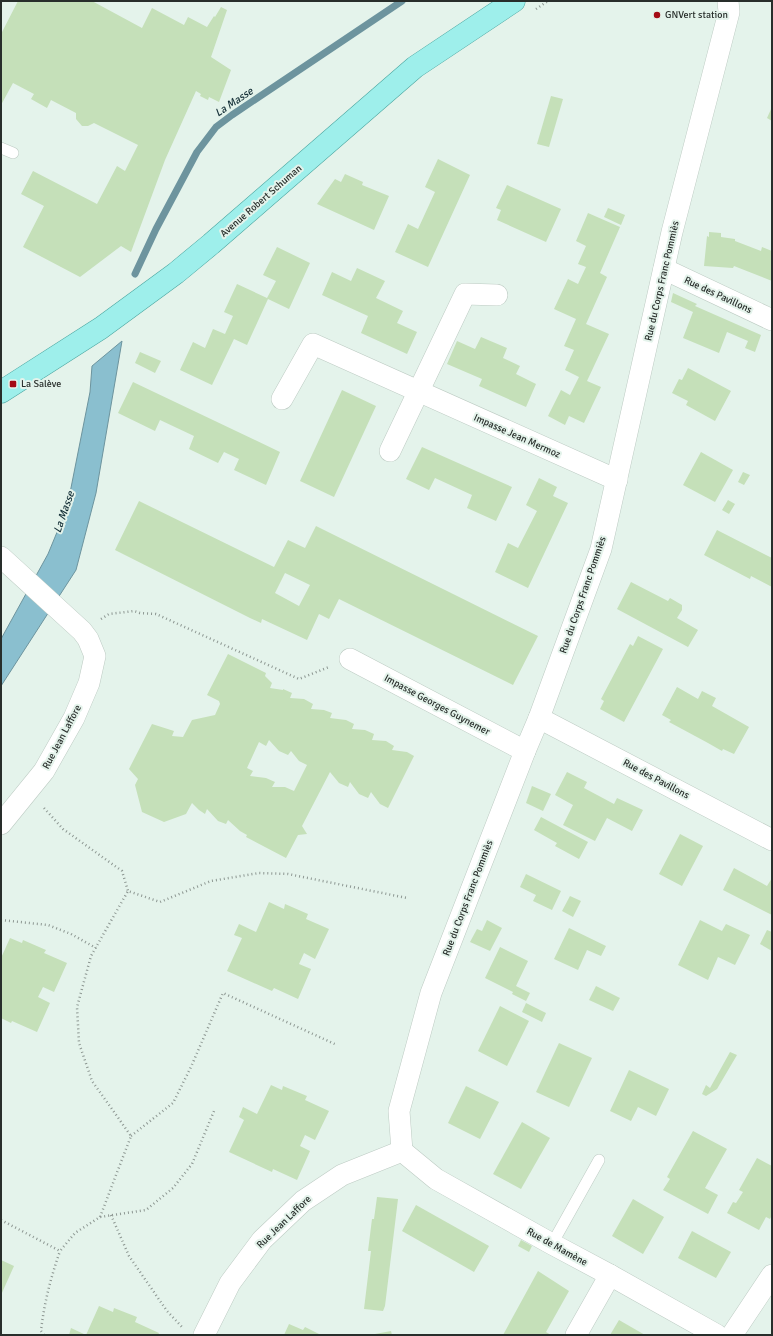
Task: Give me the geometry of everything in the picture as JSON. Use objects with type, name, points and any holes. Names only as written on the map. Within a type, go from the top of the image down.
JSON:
[{"type":"main road","name":"Avenue Robert Schuman","points":[[1,392],[101,328],[176,273],[415,67],[514,1]]},
{"type":"street","name":"Rue du Corps Franc Pommiès","points":[[402,1151],[399,1111],[431,993],[539,718],[601,549],[672,232],[729,12],[728,1]]},
{"type":"street","name":"Rue des Pavillons","points":[[664,270],[772,320]]},
{"type":"street","points":[[390,451],[417,391],[465,294],[497,295]]},
{"type":"street","name":"Impasse Jean Mermoz","points":[[282,399],[313,344],[617,480]]},
{"type":"street","name":"Rue Jean Laffore","points":[[1,824],[44,771],[60,744],[74,718],[89,683],[95,656],[88,639],[82,631],[5,561]]},
{"type":"street","name":"Impasse Georges Guynemer","points":[[350,659],[525,751]]},
{"type":"street","name":"Rue des Pavillons","points":[[539,718],[772,840]]},
{"type":"street","name":"Rue Jean Laffore","points":[[195,1333],[262,1240],[303,1201],[342,1175],[402,1151]]},
{"type":"street","name":"Rue de Mamène","points":[[402,1151],[436,1179],[717,1335]]},
{"type":"street","points":[[576,1335],[610,1275]]},
{"type":"street","points":[[732,1335],[772,1275]]},
{"type":"lane","points":[[1,148],[13,153]]},
{"type":"lane","points":[[552,1244],[599,1160]]},
{"type":"path","points":[[82,631],[109,614],[134,611],[156,614],[299,679],[350,659]]},
{"type":"path","points":[[27,791],[62,829],[122,871],[128,891],[91,956],[77,1007],[79,1044],[92,1081],[131,1136]]},
{"type":"path","points":[[128,891],[160,902],[211,881],[260,873],[288,874],[407,898]]},
{"type":"path","points":[[1,920],[48,925],[71,934],[96,948]]},
{"type":"path","points":[[100,1217],[131,1136],[173,1103],[192,1067],[223,993],[337,1045]]},
{"type":"path","points":[[44,1335],[41,1331],[43,1311],[50,1280],[60,1251],[75,1233],[100,1217],[146,1210],[173,1188],[192,1164],[214,1111]]},
{"type":"path","points":[[111,1216],[129,1256],[166,1311],[195,1333]]},
{"type":"path","points":[[1,1220],[60,1251]]},
{"type":"water","points":[[122,341],[96,493],[76,570],[1,686],[1,639],[48,554],[67,508],[90,392],[92,366]]},
{"type":"building","points":[[18,1],[92,1],[142,28],[152,8],[184,25],[188,17],[207,27],[221,7],[227,10],[211,57],[231,70],[219,102],[209,97],[208,100],[200,96],[201,94],[196,91],[165,160],[131,252],[121,246],[80,277],[23,247],[44,206],[21,194],[33,171],[97,204],[117,166],[125,171],[138,145],[94,123],[88,126],[82,126],[76,119],[76,113],[51,100],[47,108],[31,99],[34,94],[13,83],[1,105],[1,34]]},
{"type":"building","points":[[551,96],[563,99],[549,147],[537,144]]},
{"type":"building","points":[[772,107],[772,121],[767,118]]},
{"type":"building","points":[[438,159],[470,175],[428,267],[395,252],[408,224],[418,229],[435,192],[425,187]]},
{"type":"building","points":[[345,174],[363,182],[362,185],[389,196],[374,230],[317,204],[335,179],[341,182]]},
{"type":"building","points":[[507,185],[561,209],[546,242],[497,220],[501,210],[496,208]]},
{"type":"building","points":[[608,208],[625,215],[621,225],[604,217]]},
{"type":"building","points":[[588,213],[620,227],[600,273],[607,277],[586,324],[609,334],[587,381],[601,387],[584,423],[569,416],[565,425],[548,416],[561,390],[570,395],[579,377],[565,370],[574,350],[564,346],[576,319],[554,309],[568,279],[578,284],[586,267],[578,264],[586,246],[576,241]]},
{"type":"building","points":[[709,232],[721,233],[721,237],[735,239],[735,241],[761,251],[762,247],[772,251],[772,281],[734,266],[733,268],[704,266],[707,236],[709,237]]},
{"type":"building","points":[[277,247],[310,263],[289,309],[268,299],[247,345],[234,339],[212,385],[180,370],[193,342],[205,348],[213,329],[225,334],[233,316],[224,312],[237,284],[267,298],[276,281],[263,275]]},
{"type":"building","points":[[357,268],[385,281],[376,298],[403,311],[397,323],[417,332],[407,354],[361,333],[368,316],[322,295],[332,272],[351,281]]},
{"type":"building","points":[[673,293],[697,304],[695,306],[761,335],[755,352],[745,348],[748,341],[727,332],[719,353],[683,338],[693,312],[671,302]]},
{"type":"building","points":[[481,337],[507,348],[503,358],[520,366],[516,374],[536,384],[526,407],[479,386],[482,379],[447,364],[457,341],[475,349]]},
{"type":"building","points":[[140,352],[161,361],[155,373],[135,363]]},
{"type":"building","points":[[688,368],[731,391],[715,421],[686,405],[688,401],[672,393],[679,379],[682,380]]},
{"type":"building","points":[[133,382],[280,452],[266,485],[234,470],[239,459],[224,452],[218,463],[189,449],[194,436],[160,420],[155,431],[118,413]]},
{"type":"building","points":[[342,390],[376,406],[334,497],[300,481]]},
{"type":"building","points":[[422,447],[512,487],[496,521],[467,508],[472,495],[435,478],[429,490],[406,479]]},
{"type":"building","points":[[701,452],[733,470],[715,502],[683,485]]},
{"type":"building","points":[[743,472],[750,475],[744,485],[738,482]]},
{"type":"building","points":[[539,478],[557,487],[553,496],[568,503],[528,588],[495,572],[508,543],[518,548],[537,511],[526,505]]},
{"type":"building","points":[[728,500],[735,504],[729,514],[722,510]]},
{"type":"building","points":[[139,501],[274,567],[288,540],[305,548],[316,526],[538,636],[513,685],[339,599],[329,619],[319,614],[307,640],[262,619],[261,623],[250,618],[115,550]],"holes":[[[285,573],[310,585],[299,606],[275,593]]]},
{"type":"building","points":[[717,530],[772,558],[772,587],[751,576],[750,579],[704,555]]},
{"type":"building","points":[[631,582],[668,601],[670,598],[682,605],[682,610],[677,618],[698,630],[688,647],[617,609]]},
{"type":"building","points":[[638,636],[663,649],[624,722],[600,709],[604,701],[601,699],[630,644],[633,646]]},
{"type":"building","points":[[228,654],[266,673],[265,676],[272,683],[270,688],[283,689],[292,693],[290,698],[304,699],[313,704],[311,709],[324,710],[332,713],[330,718],[346,720],[354,724],[352,729],[365,730],[374,734],[372,740],[386,741],[394,746],[392,750],[407,752],[414,756],[388,808],[380,804],[371,792],[368,798],[359,794],[350,782],[348,787],[339,783],[330,772],[302,826],[307,834],[298,835],[286,858],[246,837],[247,835],[228,820],[226,824],[218,821],[207,809],[205,814],[192,803],[186,814],[164,822],[142,812],[135,785],[138,779],[129,769],[152,724],[174,731],[172,736],[183,737],[192,720],[215,715],[220,704],[219,701],[207,695]],"holes":[[[269,740],[279,751],[288,755],[291,751],[299,761],[307,765],[294,791],[285,787],[272,787],[275,782],[266,778],[250,776],[253,771],[247,768],[259,742],[266,746]]]},
{"type":"building","points":[[677,687],[698,699],[702,691],[716,698],[712,706],[749,727],[734,754],[723,749],[722,751],[669,722],[671,720],[662,715]]},
{"type":"building","points":[[567,772],[587,782],[584,788],[614,804],[617,798],[643,810],[632,831],[607,818],[595,841],[563,825],[573,805],[555,795]]},
{"type":"building","points":[[532,786],[551,794],[543,811],[526,803]]},
{"type":"building","points":[[541,817],[588,842],[579,859],[555,846],[557,843],[534,830]]},
{"type":"building","points":[[680,834],[703,846],[682,886],[659,874]]},
{"type":"building","points":[[734,868],[767,886],[772,878],[772,915],[723,890]]},
{"type":"building","points":[[526,874],[561,891],[552,910],[533,901],[536,895],[520,887]]},
{"type":"building","points":[[570,896],[581,901],[573,917],[562,911]]},
{"type":"building","points":[[269,902],[284,909],[285,904],[308,914],[306,919],[329,929],[315,959],[304,953],[299,964],[311,969],[298,999],[274,988],[272,991],[227,971],[242,938],[234,935],[239,924],[256,932]]},
{"type":"building","points":[[487,920],[502,928],[490,951],[470,942],[477,929],[482,931]]},
{"type":"building","points":[[700,920],[722,931],[726,924],[750,935],[735,965],[718,957],[708,980],[678,965]]},
{"type":"building","points":[[569,928],[606,946],[601,956],[587,950],[578,970],[554,959]]},
{"type":"building","points":[[767,930],[772,932],[772,951],[760,944]]},
{"type":"building","points":[[10,938],[22,943],[23,940],[46,950],[44,953],[67,963],[54,992],[43,987],[38,997],[50,1003],[37,1032],[1,1018],[1,958]]},
{"type":"building","points":[[500,947],[528,961],[516,986],[530,993],[526,1001],[512,994],[513,992],[485,978]]},
{"type":"building","points":[[596,986],[620,998],[613,1011],[589,1000]]},
{"type":"building","points":[[526,1003],[546,1013],[542,1022],[522,1012]]},
{"type":"building","points":[[500,1006],[529,1021],[507,1066],[478,1051]]},
{"type":"building","points":[[559,1043],[592,1058],[569,1107],[536,1092]]},
{"type":"building","points":[[730,1052],[737,1055],[717,1089],[706,1096],[702,1094],[706,1085],[710,1088]]},
{"type":"building","points":[[629,1070],[669,1089],[656,1116],[638,1107],[631,1121],[610,1111]]},
{"type":"building","points":[[271,1085],[282,1090],[283,1086],[307,1096],[305,1100],[329,1111],[315,1140],[305,1135],[300,1146],[310,1151],[297,1180],[273,1169],[272,1172],[229,1152],[244,1120],[239,1117],[243,1107],[257,1114]]},
{"type":"building","points":[[466,1086],[499,1102],[480,1139],[448,1123]]},
{"type":"building","points":[[522,1122],[550,1138],[521,1189],[493,1174]]},
{"type":"building","points":[[693,1131],[727,1149],[705,1188],[718,1195],[708,1214],[663,1190],[670,1179],[667,1177]]},
{"type":"building","points":[[757,1158],[772,1166],[772,1215],[770,1219],[766,1217],[759,1230],[727,1213],[733,1202],[736,1203],[743,1192],[739,1190]]},
{"type":"building","points":[[377,1197],[398,1199],[385,1306],[383,1311],[364,1309],[371,1251],[368,1251],[372,1219],[374,1219]]},
{"type":"building","points":[[633,1199],[664,1217],[643,1254],[612,1236]]},
{"type":"building","points":[[416,1205],[489,1246],[474,1272],[402,1231]]},
{"type":"building","points":[[692,1231],[731,1252],[716,1278],[678,1258]]},
{"type":"building","points":[[521,1240],[532,1246],[529,1252],[518,1246]]},
{"type":"building","points":[[1,1260],[14,1266],[1,1295]]},
{"type":"building","points":[[538,1271],[569,1291],[546,1332],[551,1335],[503,1335]]},
{"type":"building","points":[[99,1306],[113,1312],[114,1308],[137,1317],[135,1322],[159,1333],[158,1335],[86,1335]]},
{"type":"building","points":[[619,1320],[645,1335],[610,1335]]},
{"type":"building","points":[[289,1324],[303,1330],[305,1327],[321,1335],[284,1335]]},
{"type":"building","points":[[71,1328],[86,1335],[69,1335]]},
{"type":"building","points":[[391,1331],[392,1335],[375,1335],[375,1334]]},
{"type":"waterway","name":"La Masse","points":[[135,274],[156,229],[197,152],[216,127],[402,1]]},
{"type":"place","name":"GNVert station","points":[[657,15]]},
{"type":"place","name":"La Salève","points":[[13,384]]}]
